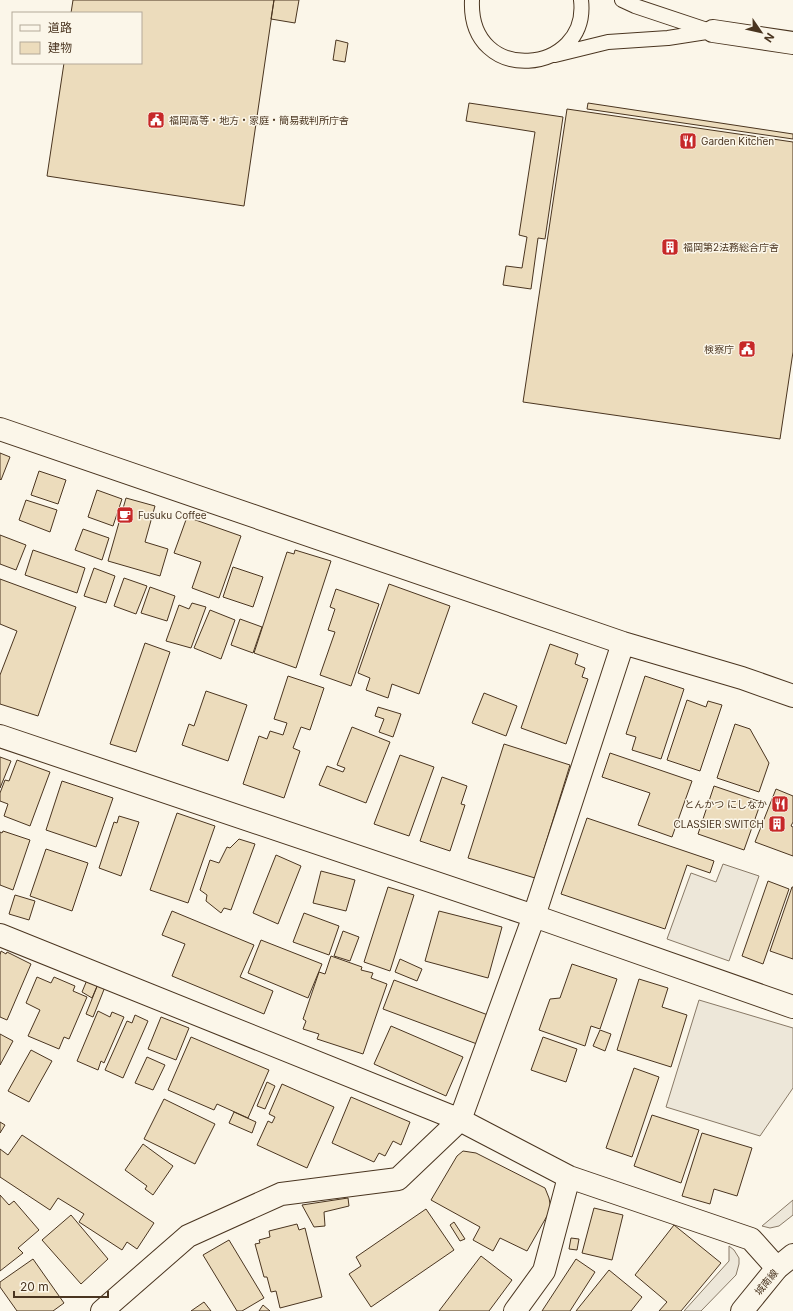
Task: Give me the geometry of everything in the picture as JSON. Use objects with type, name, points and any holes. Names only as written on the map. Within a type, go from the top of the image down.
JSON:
[{"type":"street","points":[[713,31],[793,43]]},
{"type":"street","points":[[0,430],[623,643],[742,678],[793,696]]},
{"type":"street","points":[[102,1311],[188,1236],[281,1194],[398,1179],[460,1120],[534,916],[623,643]]},
{"type":"street","points":[[0,736],[534,916],[793,1007]]},
{"type":"street","points":[[0,935],[460,1120],[569,1177],[751,1239],[785,1262]]},
{"type":"street","points":[[515,1311],[544,1271],[569,1177]]},
{"type":"street","name":"城南線","points":[[742,1311],[785,1262]]},
{"type":"lane","points":[[472,0],[471,11],[475,27],[482,41],[494,52],[508,59],[522,62],[537,61],[551,56],[608,42],[668,38],[713,31]]},
{"type":"lane","points":[[551,56],[563,48],[573,36],[580,22],[582,8],[581,0]]},
{"type":"lane","points":[[622,0],[635,6],[713,31]]},
{"type":"shaded area","points":[[723,864],[759,876],[729,961],[667,939],[691,873],[716,882]]},
{"type":"shaded area","points":[[699,1000],[793,1028],[793,1088],[760,1136],[666,1107]]},
{"type":"shaded area","points":[[793,1200],[793,1215],[779,1226],[770,1228],[762,1226]]},
{"type":"shaded area","points":[[729,1246],[734,1250],[739,1258],[736,1275],[701,1311],[684,1311],[729,1261]]},
{"type":"building","name":"福岡高等・地方・家庭・簡易裁判所庁舎","points":[[73,0],[274,0],[244,206],[47,176],[64,64],[142,64],[142,12],[71,12]]},
{"type":"building","points":[[274,0],[299,0],[295,23],[271,19]]},
{"type":"building","points":[[336,40],[348,43],[345,62],[333,60]]},
{"type":"building","points":[[469,103],[563,117],[545,239],[538,238],[531,289],[503,285],[506,266],[522,268],[527,237],[519,235],[535,132],[466,121]]},
{"type":"building","points":[[588,103],[793,134],[793,139],[587,109]]},
{"type":"building","name":"福岡第2法務総合庁舎","points":[[567,109],[793,142],[793,352],[780,439],[523,402]]},
{"type":"building","points":[[0,453],[10,457],[1,480],[0,479]]},
{"type":"building","points":[[39,471],[66,480],[58,504],[31,495]]},
{"type":"building","points":[[97,490],[122,499],[113,526],[88,517]]},
{"type":"building","points":[[126,498],[155,506],[145,542],[168,549],[160,576],[108,561]]},
{"type":"building","points":[[26,500],[57,510],[50,532],[19,520]]},
{"type":"building","points":[[187,517],[241,536],[219,598],[192,588],[201,562],[174,553]]},
{"type":"building","points":[[83,529],[109,538],[102,560],[75,550]]},
{"type":"building","points":[[0,535],[26,545],[16,570],[0,564]]},
{"type":"building","points":[[33,550],[85,568],[77,593],[25,575]]},
{"type":"building","points":[[295,550],[331,561],[296,668],[254,653],[287,552],[294,554]]},
{"type":"building","points":[[233,567],[263,577],[253,607],[223,597]]},
{"type":"building","points":[[94,568],[115,576],[106,603],[84,596]]},
{"type":"building","points":[[124,578],[147,586],[136,614],[114,606]]},
{"type":"building","points":[[0,579],[76,607],[38,716],[0,704],[0,675],[17,631],[0,624]]},
{"type":"building","points":[[389,584],[450,606],[419,694],[392,684],[388,698],[366,690],[370,678],[358,673]]},
{"type":"building","points":[[150,587],[175,596],[167,621],[141,613]]},
{"type":"building","points":[[336,589],[379,604],[351,686],[320,675],[335,632],[328,630],[335,609],[330,607]]},
{"type":"building","points":[[192,603],[206,607],[191,648],[166,641],[179,605],[189,609]]},
{"type":"building","points":[[210,610],[235,620],[221,659],[194,648]]},
{"type":"building","points":[[240,619],[262,627],[253,653],[231,645]]},
{"type":"building","points":[[145,643],[170,652],[136,752],[110,744]]},
{"type":"building","points":[[550,644],[578,654],[575,664],[585,668],[582,677],[588,679],[566,744],[521,728]]},
{"type":"building","points":[[288,676],[324,688],[310,730],[301,727],[293,748],[300,751],[284,798],[243,784],[259,736],[267,739],[270,731],[283,735],[287,723],[274,719]]},
{"type":"building","points":[[645,676],[684,689],[661,759],[632,750],[636,737],[626,734]]},
{"type":"building","points":[[206,691],[247,705],[228,761],[182,745],[189,724],[194,726]]},
{"type":"building","points":[[484,693],[517,706],[506,736],[472,723]]},
{"type":"building","points":[[687,700],[706,707],[708,701],[722,705],[700,771],[667,760]]},
{"type":"building","points":[[378,707],[401,714],[393,737],[379,732],[384,719],[375,716]]},
{"type":"building","points":[[735,724],[750,729],[769,763],[759,792],[717,778]]},
{"type":"building","points":[[352,727],[390,742],[366,803],[319,785],[327,766],[343,772],[345,768],[337,765]]},
{"type":"building","points":[[504,744],[570,765],[535,878],[468,858]]},
{"type":"building","points":[[610,753],[692,781],[672,837],[638,825],[650,793],[602,777]]},
{"type":"building","points":[[400,755],[434,767],[409,836],[374,824]]},
{"type":"building","points":[[0,757],[11,761],[0,788]]},
{"type":"building","points":[[17,760],[50,772],[30,826],[4,816],[8,804],[0,801],[0,793],[5,780],[9,781]]},
{"type":"building","points":[[442,777],[467,786],[461,804],[465,805],[450,851],[420,841]]},
{"type":"building","points":[[62,781],[113,798],[96,847],[46,830]]},
{"type":"building","points":[[714,786],[761,802],[744,850],[698,834]]},
{"type":"building","name":"CLASSIER SWITCH","points":[[776,789],[793,796],[793,822],[791,826],[793,827],[793,856],[755,842]]},
{"type":"building","points":[[177,813],[215,826],[188,903],[150,890]]},
{"type":"building","points":[[119,816],[139,822],[121,876],[99,868],[114,822],[117,823]]},
{"type":"building","points":[[587,818],[714,861],[710,873],[687,865],[665,929],[561,894]]},
{"type":"building","points":[[3,831],[30,840],[13,890],[0,885],[0,832],[2,833]]},
{"type":"building","points":[[239,839],[255,844],[231,910],[224,908],[221,913],[206,901],[207,895],[200,890],[210,860],[219,863],[227,847],[230,848]]},
{"type":"building","points":[[46,849],[88,863],[72,911],[30,896]]},
{"type":"building","points":[[276,855],[301,866],[278,924],[253,913]]},
{"type":"building","points":[[321,871],[355,880],[346,911],[313,903]]},
{"type":"building","points":[[768,881],[789,889],[763,964],[742,956]]},
{"type":"building","points":[[388,887],[414,895],[390,971],[364,962]]},
{"type":"building","points":[[793,887],[793,959],[770,951]]},
{"type":"building","points":[[15,895],[35,901],[29,920],[9,914]]},
{"type":"building","points":[[172,911],[254,945],[240,977],[273,991],[264,1014],[172,976],[185,944],[162,935]]},
{"type":"building","points":[[439,911],[502,927],[488,978],[425,961]]},
{"type":"building","points":[[304,913],[339,926],[329,955],[293,942]]},
{"type":"building","points":[[343,931],[359,937],[350,961],[334,956]]},
{"type":"building","points":[[261,940],[322,964],[308,998],[248,973]]},
{"type":"building","points":[[1,951],[6,954],[7,952],[31,964],[7,1020],[0,1017]]},
{"type":"building","points":[[331,956],[362,967],[361,970],[373,973],[371,978],[387,984],[363,1054],[317,1039],[319,1034],[303,1029],[306,1021],[303,1019],[319,972],[325,974]]},
{"type":"building","points":[[400,959],[422,969],[417,981],[395,972]]},
{"type":"building","points":[[572,964],[617,979],[600,1029],[591,1026],[585,1046],[539,1030],[550,999],[560,998]]},
{"type":"building","points":[[37,977],[51,983],[54,977],[75,986],[73,991],[87,997],[69,1039],[64,1037],[59,1049],[28,1036],[40,1010],[26,1003]]},
{"type":"building","points":[[639,979],[668,988],[662,1007],[687,1015],[671,1067],[617,1050]]},
{"type":"building","points":[[87,980],[98,984],[92,998],[82,992]]},
{"type":"building","points":[[394,980],[488,1015],[477,1044],[383,1009]]},
{"type":"building","points":[[98,984],[105,987],[93,1017],[86,1014]]},
{"type":"building","points":[[98,1011],[110,1017],[112,1012],[124,1017],[104,1063],[101,1061],[98,1070],[77,1061]]},
{"type":"building","points":[[135,1015],[148,1021],[123,1078],[105,1070],[127,1021],[132,1023]]},
{"type":"building","points":[[161,1017],[189,1028],[176,1060],[148,1049]]},
{"type":"building","points":[[391,1026],[463,1057],[446,1096],[374,1064]]},
{"type":"building","points":[[600,1030],[611,1034],[605,1051],[593,1046]]},
{"type":"building","points":[[0,1034],[13,1041],[0,1065]]},
{"type":"building","points":[[191,1037],[269,1070],[248,1118],[217,1104],[214,1110],[168,1090]]},
{"type":"building","points":[[543,1037],[577,1049],[566,1082],[531,1070]]},
{"type":"building","points":[[31,1050],[52,1061],[29,1102],[8,1091]]},
{"type":"building","points":[[147,1057],[165,1065],[153,1090],[135,1083]]},
{"type":"building","points":[[634,1068],[659,1077],[632,1157],[606,1148]]},
{"type":"building","points":[[267,1082],[275,1086],[265,1109],[257,1106]]},
{"type":"building","points":[[282,1084],[334,1107],[307,1168],[257,1145],[268,1121],[272,1123],[275,1117],[269,1114]]},
{"type":"building","points":[[351,1097],[410,1122],[401,1145],[393,1141],[385,1156],[379,1153],[374,1162],[332,1143]]},
{"type":"building","points":[[164,1099],[215,1124],[195,1164],[144,1139]]},
{"type":"building","points":[[234,1112],[256,1122],[252,1133],[229,1123]]},
{"type":"building","points":[[652,1115],[699,1130],[681,1183],[634,1166]]},
{"type":"building","points":[[0,1122],[5,1125],[0,1133]]},
{"type":"building","points":[[702,1133],[752,1148],[737,1196],[714,1189],[710,1204],[682,1196]]},
{"type":"building","points":[[22,1135],[154,1223],[137,1249],[127,1242],[122,1250],[79,1222],[84,1214],[58,1198],[50,1210],[0,1177],[0,1149],[8,1155]]},
{"type":"building","points":[[143,1144],[173,1166],[153,1195],[145,1189],[147,1186],[125,1170]]},
{"type":"building","points":[[463,1151],[476,1153],[545,1188],[551,1209],[527,1251],[500,1238],[493,1251],[473,1240],[480,1227],[431,1200],[457,1156]]},
{"type":"building","points":[[0,1195],[9,1205],[14,1201],[39,1230],[18,1248],[23,1253],[0,1271]]},
{"type":"building","points":[[348,1198],[349,1206],[324,1212],[325,1226],[314,1227],[302,1205]]},
{"type":"building","points":[[594,1208],[623,1215],[612,1260],[582,1253]]},
{"type":"building","points":[[426,1209],[454,1250],[371,1307],[349,1274],[361,1266],[356,1257]]},
{"type":"building","points":[[71,1215],[108,1259],[81,1284],[42,1240]]},
{"type":"building","points":[[454,1222],[465,1239],[460,1241],[450,1225]]},
{"type":"building","points":[[297,1224],[299,1230],[305,1228],[322,1297],[280,1308],[276,1291],[271,1292],[267,1277],[264,1277],[255,1244],[260,1243],[259,1240],[270,1237],[269,1231]]},
{"type":"building","points":[[674,1225],[721,1263],[681,1311],[659,1311],[667,1302],[635,1275]]},
{"type":"building","points":[[571,1238],[579,1239],[577,1250],[569,1249]]},
{"type":"building","points":[[229,1240],[264,1298],[242,1311],[237,1311],[203,1255]]},
{"type":"building","points":[[481,1256],[512,1280],[489,1311],[439,1311]]},
{"type":"building","points":[[33,1259],[64,1303],[53,1311],[17,1311],[0,1287],[0,1282]]},
{"type":"building","points":[[576,1259],[595,1272],[570,1311],[542,1311]]},
{"type":"building","points":[[609,1270],[642,1297],[631,1311],[576,1311]]},
{"type":"building","points":[[204,1302],[211,1311],[191,1311]]},
{"type":"building","points":[[263,1305],[270,1311],[259,1311]]},
{"type":"place","name":"福岡高等・地方・家庭・簡易裁判所庁舎","points":[[156,120]]},
{"type":"place","name":"Garden Kitchen","points":[[688,141]]},
{"type":"place","name":"福岡第2法務総合庁舎","points":[[670,247]]},
{"type":"place","name":"検察庁","points":[[747,349]]},
{"type":"place","name":"Fusuku Coffee","points":[[125,515]]},
{"type":"place","name":"とんかつ にしなか","points":[[780,804]]},
{"type":"place","name":"CLASSIER SWITCH","points":[[777,824]]}]
